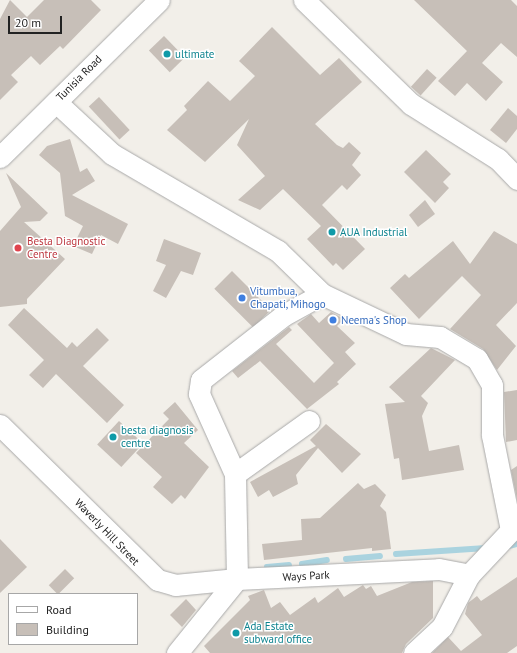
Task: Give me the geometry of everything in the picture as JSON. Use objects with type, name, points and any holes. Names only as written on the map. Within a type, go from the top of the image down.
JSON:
[{"type":"street","name":"Tunisia Road","points":[[0,157],[159,0]]},
{"type":"street","points":[[304,0],[411,104],[498,159],[517,179]]},
{"type":"street","points":[[56,102],[112,154],[278,251],[322,294],[406,334],[440,337],[477,359],[492,385],[492,435],[514,527],[469,575],[442,627],[414,653]]},
{"type":"street","points":[[178,653],[237,579],[235,474],[201,401],[201,380],[278,319],[322,294]]},
{"type":"street","points":[[235,474],[309,421]]},
{"type":"street","name":"Waverly Hill Street","points":[[0,425],[158,580],[175,585],[237,579]]},
{"type":"street","name":"Ways Park","points":[[237,579],[440,569],[469,575]]},
{"type":"building","points":[[10,0],[27,17],[44,0],[91,0],[101,10],[63,49],[60,46],[40,65],[31,56],[11,75],[18,82],[0,100],[0,19]]},
{"type":"building","points":[[414,0],[511,0],[517,6],[517,57],[501,43],[482,63],[503,82],[486,101],[467,83],[455,96],[438,81],[467,51]]},
{"type":"building","points":[[272,27],[320,75],[339,58],[362,82],[315,124],[337,145],[343,148],[349,142],[361,153],[352,165],[361,175],[347,190],[342,185],[322,205],[365,249],[343,270],[336,263],[333,266],[307,239],[321,226],[283,189],[260,210],[238,200],[265,176],[237,145],[249,119],[205,162],[167,130],[187,110],[184,106],[208,81],[230,101],[255,76],[239,61]]},
{"type":"building","name":"ultimate","points":[[164,36],[185,58],[170,72],[149,51]]},
{"type":"building","points":[[427,69],[437,78],[421,96],[411,87]]},
{"type":"building","points":[[99,97],[130,130],[119,139],[89,107]]},
{"type":"building","points":[[508,108],[517,116],[517,129],[506,143],[490,130]]},
{"type":"building","points":[[70,139],[80,172],[87,168],[95,181],[72,195],[128,224],[118,244],[101,235],[92,254],[73,246],[83,226],[65,216],[60,173],[39,155],[47,146]]},
{"type":"building","points":[[426,150],[451,174],[443,182],[449,188],[435,203],[404,172]]},
{"type":"building","points":[[6,173],[48,213],[40,221],[24,222],[65,259],[27,299],[27,304],[0,307],[0,231],[21,207]]},
{"type":"building","points":[[425,200],[435,214],[418,227],[409,215]]},
{"type":"building","points":[[494,231],[517,244],[517,303],[496,325],[516,346],[497,370],[483,349],[450,329],[481,295],[462,276],[419,319],[390,288],[405,274],[409,278],[453,241],[470,264]]},
{"type":"building","points":[[164,239],[201,253],[193,275],[181,271],[166,298],[153,291],[166,265],[156,261]]},
{"type":"building","name":"Vitumbua, Chapati, Mihogo","points":[[232,271],[271,310],[253,328],[214,289]]},
{"type":"building","points":[[24,308],[67,348],[72,342],[77,347],[97,328],[109,340],[83,366],[124,405],[107,423],[56,374],[43,388],[29,375],[44,360],[8,325]]},
{"type":"building","points":[[331,312],[344,319],[337,326],[355,343],[345,352],[356,364],[337,382],[339,384],[307,409],[260,361],[238,378],[232,371],[289,327],[292,330],[276,344],[314,383],[334,363],[297,324],[311,314],[319,323]]},
{"type":"building","points":[[431,348],[455,360],[421,396],[428,403],[422,416],[429,451],[459,445],[464,470],[402,480],[399,458],[394,459],[385,404],[405,402],[389,387]]},
{"type":"building","points":[[517,390],[517,440],[506,442],[504,392]]},
{"type":"building","points":[[175,402],[198,430],[184,443],[209,467],[185,499],[181,495],[172,504],[153,487],[162,477],[136,453],[169,419],[163,413]]},
{"type":"building","points":[[119,421],[143,444],[121,467],[97,444]]},
{"type":"building","points":[[326,424],[361,454],[342,473],[318,448],[296,475],[298,484],[273,497],[269,490],[258,497],[250,482],[316,446],[310,440]]},
{"type":"building","points":[[517,466],[517,499],[511,470]]},
{"type":"building","points":[[358,483],[364,489],[375,484],[386,495],[380,506],[386,512],[391,549],[372,551],[372,548],[264,560],[262,544],[302,540],[301,519],[320,518]]},
{"type":"building","points":[[0,539],[27,567],[0,593]]},
{"type":"building","points":[[65,569],[74,578],[59,593],[56,593],[49,585]]},
{"type":"building","points":[[517,577],[517,646],[507,653],[432,653],[448,637],[461,651],[482,635],[465,614],[468,603],[477,596],[481,601]]},
{"type":"building","points":[[433,581],[433,618],[406,644],[402,653],[210,653],[204,646],[250,600],[248,596],[264,590],[271,608],[280,602],[290,615],[315,597],[318,603],[338,588],[344,597],[363,585],[366,589],[371,586],[377,596],[412,582]]},
{"type":"building","points":[[186,599],[196,610],[182,627],[170,615]]},
{"type":"waterway","points":[[509,546],[517,544]]},
{"type":"waterway","points":[[396,554],[486,548]]},
{"type":"waterway","points":[[346,559],[380,556]]},
{"type":"waterway","points":[[302,564],[327,560]]},
{"type":"waterway","points":[[267,567],[289,565]]},
{"type":"place","name":"ultimate","points":[[167,54]]},
{"type":"place","name":"AUA Industrial","points":[[332,232]]},
{"type":"place","name":"Besta Diagnostic Centre","points":[[18,248]]},
{"type":"place","name":"Vitumbua, Chapati, Mihogo","points":[[242,298]]},
{"type":"place","name":"Neema's Shop","points":[[333,320]]},
{"type":"place","name":"besta diagnosis centre","points":[[113,437]]},
{"type":"place","name":"Ada Estate subward office","points":[[236,633]]}]
